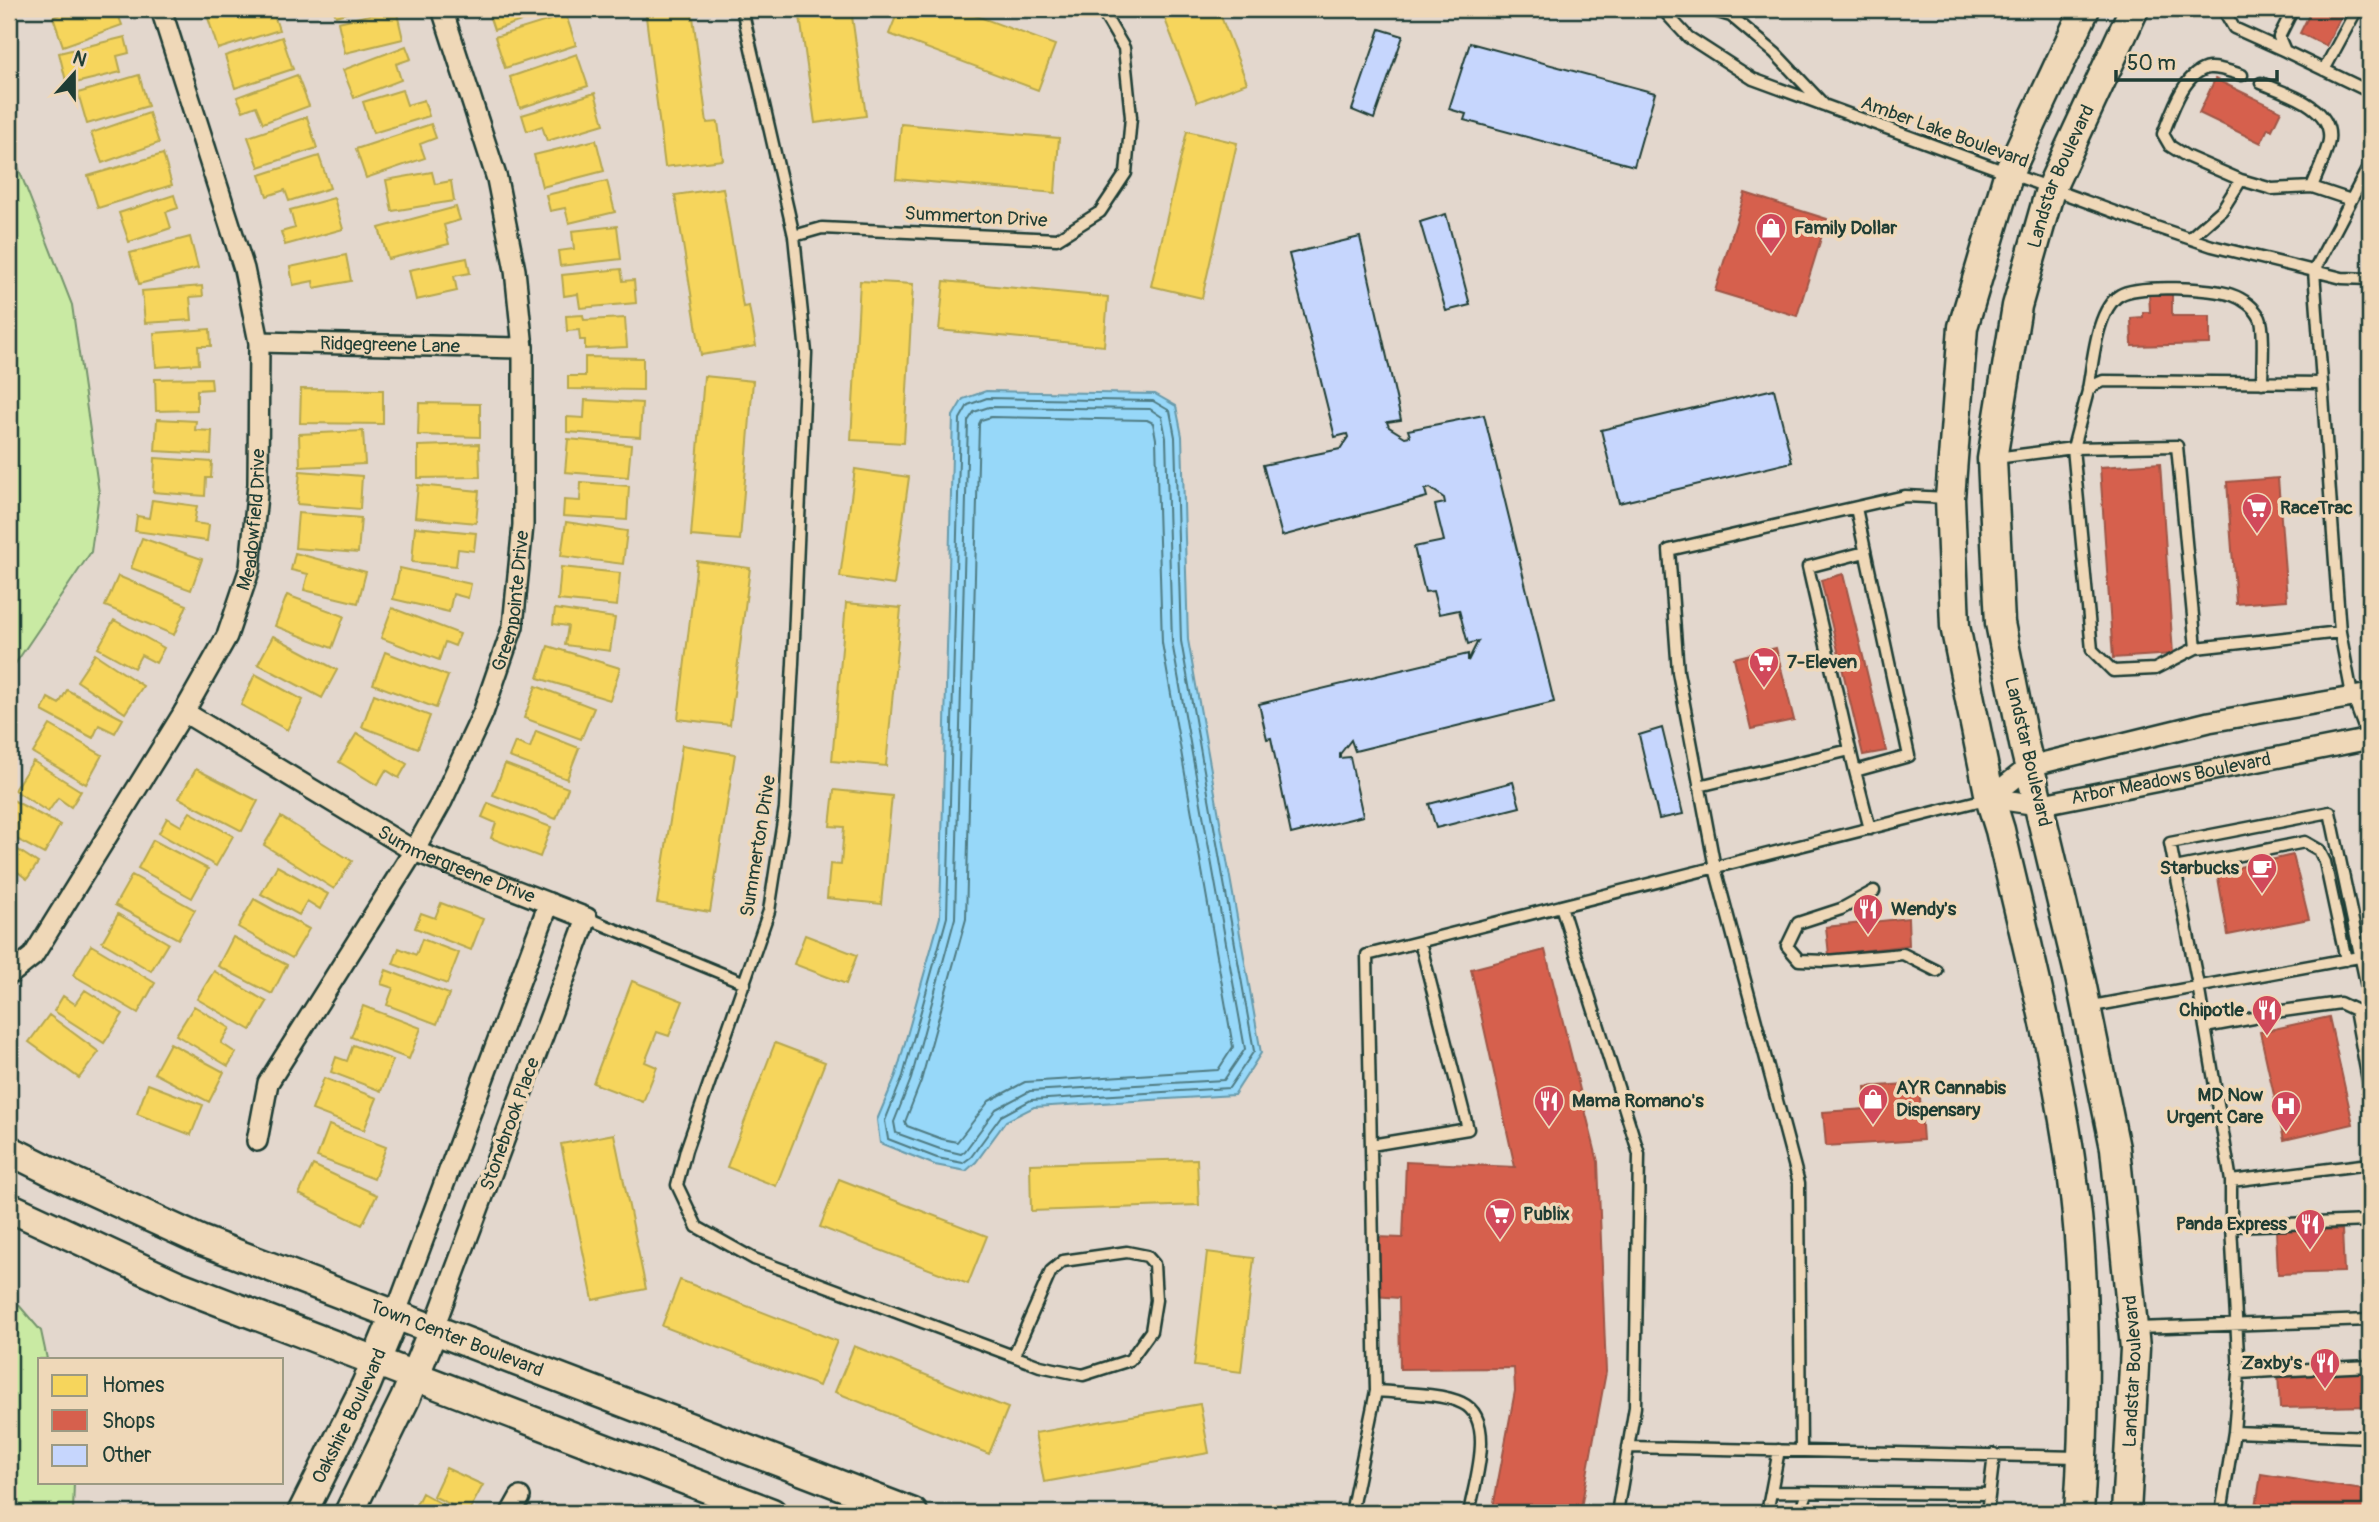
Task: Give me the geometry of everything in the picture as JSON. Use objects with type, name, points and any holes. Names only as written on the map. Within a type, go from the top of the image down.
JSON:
[{"type":"main road","points":[[2078,1513],[2085,1347],[2079,1235],[2051,1048],[2000,830],[1990,798],[1955,626],[1950,498],[1963,327],[2009,172],[2085,9]]},
{"type":"main road","name":"Landstar Boulevard","points":[[2126,1513],[2135,1349],[2115,1149],[2087,1007],[2024,744],[2000,623],[1992,459],[2017,306],[2050,190],[2134,9]]},
{"type":"main road","name":"Town Center Boulevard","points":[[9,1150],[69,1181],[201,1240],[913,1513]]},
{"type":"main road","points":[[9,1208],[177,1285],[772,1513]]},
{"type":"main road","name":"Oakshire Boulevard","points":[[302,1513],[324,1472],[395,1315]]},
{"type":"main road","points":[[349,1513],[433,1330]]},
{"type":"street","name":"Meadowfield Drive","points":[[9,975],[33,956],[184,712],[227,636],[250,568],[258,484],[259,342],[244,269],[161,9]]},
{"type":"street","name":"Greenpointe Drive","points":[[257,1141],[268,1083],[414,851],[442,801],[484,713],[513,626],[523,525],[523,348],[515,270],[497,179],[442,9]]},
{"type":"street","name":"Ridgegreene Lane","points":[[259,342],[523,348]]},
{"type":"street","name":"Arbor Meadows Boulevard","points":[[1990,798],[2030,766],[2209,722],[2361,695]]},
{"type":"street","name":"Summergreene Drive","points":[[184,712],[414,851],[587,918]]},
{"type":"street","name":"Arbor Meadows Boulevard","points":[[1990,798],[2038,805],[2370,742]]},
{"type":"street","name":"Stonebrook Place","points":[[395,1315],[549,903]]},
{"type":"street","name":"Stonebrook Place","points":[[433,1330],[587,918]]},
{"type":"lane","name":"Summerton Drive","points":[[742,9],[794,236],[806,353],[785,808],[769,911],[677,1185],[697,1227],[754,1259],[1040,1366],[1083,1375],[1130,1360],[1151,1331],[1156,1300],[1154,1264],[1147,1256],[1127,1252],[1063,1261],[1051,1271],[1014,1355]]},
{"type":"lane","name":"Summerton Drive","points":[[794,236],[822,228],[1057,239],[1100,212],[1126,173],[1131,117],[1124,48],[1101,9]]},
{"type":"lane","name":"Amber Lake Boulevard","points":[[1662,9],[1688,37],[1753,79],[1827,108],[2212,246],[2342,278],[2370,279]]},
{"type":"lane","name":"Amber Lake Boulevard","points":[[1708,9],[1731,16],[1775,53],[1827,108]]},
{"type":"lane","points":[[2223,9],[2234,28],[2370,92]]},
{"type":"lane","points":[[2286,51],[2279,37],[2293,9]]},
{"type":"lane","points":[[2324,70],[2357,9]]},
{"type":"lane","points":[[2242,75],[2223,69],[2207,68],[2196,74],[2182,90],[2163,134],[2170,146],[2186,156],[2241,180],[2272,189],[2312,187],[2351,200]]},
{"type":"lane","points":[[2261,83],[2305,103],[2320,113],[2326,122],[2329,139],[2312,187]]},
{"type":"lane","points":[[2370,164],[2314,271],[2340,632],[2361,695],[2370,742]]},
{"type":"lane","points":[[2190,238],[2222,210],[2241,180]]},
{"type":"lane","points":[[2262,383],[2262,321],[2253,307],[2232,295],[2144,288],[2120,295],[2109,309],[2097,332],[2088,391],[2073,448],[2092,650],[2113,671],[2155,669],[2196,648],[2340,632]]},
{"type":"lane","points":[[2088,391],[2103,381],[2322,383]]},
{"type":"lane","points":[[1992,459],[2073,448],[2178,446],[2196,648]]},
{"type":"lane","points":[[1801,1450],[1799,1183],[1714,868],[1678,672],[1669,550],[1905,496],[1950,498]]},
{"type":"lane","points":[[1856,508],[1909,757],[1856,771]]},
{"type":"lane","points":[[1865,552],[1808,567],[1870,829]]},
{"type":"lane","points":[[1699,786],[1850,750]]},
{"type":"lane","points":[[1352,1513],[1376,1391],[1367,955],[1990,798]]},
{"type":"lane","points":[[2221,1513],[2234,1432],[2239,1373],[2231,1181],[2198,985],[2170,843],[2330,812],[2366,956],[2370,1002]]},
{"type":"lane","points":[[2175,868],[2305,842],[2319,850],[2325,862],[2346,960]]},
{"type":"lane","points":[[1874,891],[1841,909],[1798,923],[1787,946],[1799,960],[1826,961],[1903,954],[1937,971]]},
{"type":"lane","points":[[1561,906],[1639,1154],[1635,1407],[1617,1513]]},
{"type":"lane","name":"Summergreene Drive","points":[[587,918],[745,983]]},
{"type":"lane","points":[[1371,1145],[1468,1129],[1420,942]]},
{"type":"lane","points":[[2087,1007],[2366,956]]},
{"type":"lane","points":[[2276,1012],[2340,1003],[2355,1010],[2370,1091]]},
{"type":"lane","points":[[2205,1027],[2254,1017]]},
{"type":"lane","points":[[2231,1181],[2370,1164]]},
{"type":"lane","points":[[2231,1226],[2370,1221]]},
{"type":"lane","points":[[2133,1328],[2370,1320]]},
{"type":"lane","points":[[2329,1368],[2370,1366]]},
{"type":"lane","points":[[2239,1373],[2311,1370]]},
{"type":"lane","points":[[1376,1391],[1449,1398],[1464,1404],[1476,1416],[1482,1446],[1469,1513]]},
{"type":"lane","points":[[2234,1432],[2370,1437]]},
{"type":"lane","points":[[1628,1447],[2082,1457]]},
{"type":"lane","points":[[1767,1513],[1779,1450]]},
{"type":"lane","points":[[1987,1513],[1994,1454]]},
{"type":"lane","points":[[1771,1492],[1989,1494]]},
{"type":"lane","points":[[1800,1513],[1807,1493]]},
{"type":"green space","points":[[9,144],[72,305],[99,493],[91,552],[9,673]]},
{"type":"green space","points":[[9,1301],[17,1303],[41,1331],[47,1358],[38,1358],[38,1484],[74,1484],[73,1513],[9,1513]]},
{"type":"water","points":[[986,391],[1155,394],[1176,406],[1182,436],[1188,640],[1261,1053],[1234,1095],[1034,1107],[1006,1121],[976,1162],[966,1171],[935,1165],[880,1143],[877,1120],[896,1075],[940,917],[953,416],[963,399]]},
{"type":"building: Homes","points":[[74,9],[116,9],[122,25],[63,46],[53,17]]},
{"type":"building: Homes","points":[[237,9],[272,9],[279,30],[218,49],[208,18]]},
{"type":"building: Homes","points":[[333,9],[359,9],[336,16]]},
{"type":"building: Homes","points":[[396,9],[403,39],[345,53],[338,22]]},
{"type":"building: Homes","points":[[504,9],[555,10],[494,30],[489,15]]},
{"type":"building: Homes","points":[[645,9],[692,9],[707,123],[718,122],[723,160],[665,167]]},
{"type":"building: Homes","points":[[799,9],[851,9],[866,116],[815,123]]},
{"type":"building: Homes","points":[[899,9],[958,9],[1055,45],[1038,90],[889,34]]},
{"type":"building: Homes","points":[[1161,9],[1218,9],[1247,83],[1197,102]]},
{"type":"building: Homes","points":[[566,15],[576,45],[505,68],[495,37]]},
{"type":"building: Homes","points":[[125,37],[129,53],[117,56],[121,72],[67,85],[59,53]]},
{"type":"building: Homes","points":[[282,37],[293,69],[235,88],[225,56]]},
{"type":"building: Homes","points":[[406,46],[411,59],[396,64],[401,80],[354,98],[343,70]]},
{"type":"building: Homes","points":[[577,54],[588,86],[520,108],[510,77]]},
{"type":"building: Homes","points":[[139,75],[148,106],[87,124],[78,93]]},
{"type":"building: Homes","points":[[297,75],[309,106],[263,123],[256,106],[243,111],[237,97]]},
{"type":"building: Homes","points":[[402,90],[407,105],[424,100],[429,116],[373,133],[363,102]]},
{"type":"building: Homes","points":[[595,93],[604,124],[547,141],[542,126],[527,131],[522,115]]},
{"type":"building: Homes","points":[[149,113],[159,143],[102,163],[91,133]]},
{"type":"building: Homes","points":[[307,117],[317,148],[259,167],[248,137]]},
{"type":"building: Homes","points":[[431,124],[436,138],[420,144],[425,158],[366,178],[356,149]]},
{"type":"building: Homes","points":[[901,124],[1059,138],[1055,193],[896,179]]},
{"type":"building: Homes","points":[[1187,131],[1237,143],[1202,298],[1151,286]]},
{"type":"building: Homes","points":[[596,140],[604,171],[542,187],[534,155]]},
{"type":"building: Homes","points":[[163,154],[172,185],[98,208],[88,176]]},
{"type":"building: Homes","points":[[319,156],[330,188],[289,201],[285,190],[267,196],[260,175]]},
{"type":"building: Homes","points":[[432,172],[435,184],[451,181],[454,201],[392,211],[386,180]]},
{"type":"building: Homes","points":[[607,181],[615,212],[569,223],[565,208],[550,211],[546,195]]},
{"type":"building: Homes","points":[[723,188],[743,307],[749,306],[756,346],[701,355],[675,195]]},
{"type":"building: Homes","points":[[174,195],[178,208],[166,212],[171,228],[129,242],[119,213]]},
{"type":"building: Homes","points":[[334,198],[343,229],[285,245],[281,232],[295,228],[290,210]]},
{"type":"building: Homes","points":[[456,207],[460,220],[444,225],[449,244],[388,259],[379,228]]},
{"type":"building: Homes","points":[[617,226],[621,259],[560,266],[558,251],[574,249],[572,231]]},
{"type":"building: Homes","points":[[190,237],[198,268],[139,284],[130,253]]},
{"type":"building: Homes","points":[[346,255],[351,281],[314,288],[313,281],[293,285],[290,267]]},
{"type":"building: Homes","points":[[467,258],[470,273],[454,276],[457,291],[416,300],[409,270]]},
{"type":"building: Homes","points":[[621,269],[623,281],[634,280],[636,303],[580,308],[578,294],[564,296],[562,275]]},
{"type":"building: Homes","points":[[860,281],[913,284],[904,443],[851,440]]},
{"type":"building: Homes","points":[[944,281],[1108,297],[1104,346],[939,330]]},
{"type":"building: Homes","points":[[202,286],[203,296],[190,297],[192,320],[145,323],[142,291]]},
{"type":"building: Homes","points":[[583,315],[584,320],[625,318],[627,347],[585,349],[585,340],[580,340],[579,330],[567,331],[566,316]]},
{"type":"building: Homes","points":[[210,329],[211,346],[198,346],[199,364],[156,367],[154,333]]},
{"type":"building: Homes","points":[[585,357],[643,358],[643,390],[568,389],[568,376],[585,376]]},
{"type":"building: Homes","points":[[704,376],[753,381],[740,540],[691,536]]},
{"type":"building: Homes","points":[[211,378],[212,389],[197,390],[197,410],[156,411],[155,379]]},
{"type":"building: Homes","points":[[301,389],[383,390],[383,424],[300,423]]},
{"type":"building: Homes","points":[[585,400],[642,403],[640,437],[567,432],[567,417],[584,418]]},
{"type":"building: Homes","points":[[419,403],[480,404],[480,437],[418,435]]},
{"type":"building: Homes","points":[[157,419],[196,421],[195,430],[212,431],[211,454],[155,451]]},
{"type":"building: Homes","points":[[363,431],[365,464],[300,467],[299,434]]},
{"type":"building: Homes","points":[[568,439],[631,445],[628,477],[565,472]]},
{"type":"building: Homes","points":[[479,444],[480,477],[418,478],[418,446]]},
{"type":"building: Homes","points":[[155,458],[212,462],[211,478],[206,478],[205,496],[153,492]]},
{"type":"building: Homes","points":[[855,469],[909,477],[894,585],[840,577]]},
{"type":"building: Homes","points":[[300,471],[362,476],[360,509],[297,504]]},
{"type":"building: Homes","points":[[581,482],[629,486],[627,520],[563,516],[564,500],[580,501]]},
{"type":"building: Homes","points":[[418,485],[479,491],[476,523],[415,517]]},
{"type":"building: Homes","points":[[152,500],[197,506],[194,523],[209,525],[207,541],[135,531],[137,516],[149,518]]},
{"type":"building: Homes","points":[[298,513],[361,518],[358,553],[295,548]]},
{"type":"building: Homes","points":[[566,522],[627,531],[623,564],[561,556]]},
{"type":"building: Homes","points":[[415,527],[476,533],[474,551],[458,549],[456,566],[412,562]]},
{"type":"building: Homes","points":[[142,538],[202,559],[191,590],[131,568]]},
{"type":"building: Homes","points":[[295,553],[366,572],[358,603],[304,590],[308,574],[291,570]]},
{"type":"building: Homes","points":[[697,561],[750,568],[730,725],[678,719]]},
{"type":"building: Homes","points":[[561,567],[620,573],[617,606],[558,600]]},
{"type":"building: Homes","points":[[400,568],[471,584],[468,598],[453,594],[449,612],[393,599]]},
{"type":"building: Homes","points":[[118,576],[187,605],[174,635],[105,606]]},
{"type":"building: Homes","points":[[287,595],[344,616],[332,648],[275,626]]},
{"type":"building: Homes","points":[[846,603],[901,608],[886,766],[832,761]]},
{"type":"building: Homes","points":[[392,608],[460,634],[455,646],[445,642],[439,660],[381,638]]},
{"type":"building: Homes","points":[[555,609],[615,618],[610,651],[565,645],[568,626],[553,624]]},
{"type":"building: Homes","points":[[114,620],[164,648],[156,663],[141,655],[134,668],[98,648]]},
{"type":"building: Homes","points":[[273,636],[337,670],[322,698],[258,664]]},
{"type":"building: Homes","points":[[548,646],[620,668],[610,700],[538,678]]},
{"type":"building: Homes","points":[[385,652],[448,676],[436,708],[373,684]]},
{"type":"building: Homes","points":[[95,654],[143,686],[125,713],[77,681]]},
{"type":"building: Homes","points":[[255,674],[303,700],[287,730],[241,705]]},
{"type":"building: Homes","points":[[536,686],[594,708],[581,739],[524,718]]},
{"type":"building: Homes","points":[[67,690],[123,719],[115,733],[99,725],[93,738],[42,711],[48,698],[59,704]]},
{"type":"building: Homes","points":[[374,694],[430,716],[418,748],[362,727]]},
{"type":"building: Homes","points":[[50,725],[102,755],[86,784],[33,753]]},
{"type":"building: Homes","points":[[536,731],[579,748],[567,779],[509,757],[515,742],[530,748]]},
{"type":"building: Homes","points":[[357,733],[407,764],[399,778],[386,770],[377,785],[339,762]]},
{"type":"building: Homes","points":[[682,745],[735,754],[710,912],[657,903]]},
{"type":"building: Homes","points":[[33,761],[81,791],[71,807],[58,798],[48,812],[14,790]]},
{"type":"building: Homes","points":[[505,764],[568,788],[556,819],[493,795]]},
{"type":"building: Homes","points":[[196,769],[258,801],[242,831],[179,798]]},
{"type":"building: Homes","points":[[834,790],[892,796],[881,904],[827,898],[830,864],[841,865],[844,827],[830,826]]},
{"type":"building: Homes","points":[[9,798],[60,825],[44,854],[9,835]]},
{"type":"building: Homes","points":[[488,803],[551,827],[540,857],[491,838],[496,823],[482,817]]},
{"type":"building: Homes","points":[[190,812],[233,836],[216,866],[159,833],[167,818],[181,826]]},
{"type":"building: Homes","points":[[281,817],[352,861],[334,889],[264,845]]},
{"type":"building: Homes","points":[[153,840],[208,869],[192,898],[138,868]]},
{"type":"building: Homes","points":[[9,844],[38,863],[27,879],[15,870],[9,880]]},
{"type":"building: Homes","points":[[277,866],[328,894],[320,909],[307,901],[299,915],[261,894]]},
{"type":"building: Homes","points":[[132,875],[195,910],[178,939],[115,905]]},
{"type":"building: Homes","points":[[254,899],[309,929],[292,958],[238,927]]},
{"type":"building: Homes","points":[[441,903],[483,919],[471,950],[415,928],[421,913],[435,918]]},
{"type":"building: Homes","points":[[118,914],[168,943],[151,971],[102,942]]},
{"type":"building: Homes","points":[[805,935],[857,955],[846,984],[794,964]]},
{"type":"building: Homes","points":[[233,937],[287,965],[272,994],[218,966]]},
{"type":"building: Homes","points":[[422,939],[459,953],[447,984],[393,964],[399,948],[416,955]]},
{"type":"building: Homes","points":[[91,945],[155,983],[138,1013],[73,975]]},
{"type":"building: Homes","points":[[386,970],[449,994],[437,1024],[387,1005],[393,988],[381,984]]},
{"type":"building: Homes","points":[[214,971],[267,1002],[251,1030],[197,999]]},
{"type":"building: Homes","points":[[632,981],[683,1001],[669,1036],[657,1032],[645,1062],[657,1067],[643,1102],[593,1083]]},
{"type":"building: Homes","points":[[85,990],[123,1014],[104,1043],[54,1011],[63,996],[75,1004]]},
{"type":"building: Homes","points":[[194,1006],[230,1028],[221,1043],[236,1053],[228,1066],[176,1035]]},
{"type":"building: Homes","points":[[363,1006],[421,1028],[409,1059],[351,1037]]},
{"type":"building: Homes","points":[[49,1015],[99,1052],[79,1078],[29,1042]]},
{"type":"building: Homes","points":[[170,1043],[224,1072],[209,1102],[154,1073]]},
{"type":"building: Homes","points":[[775,1043],[825,1062],[776,1186],[727,1167]]},
{"type":"building: Homes","points":[[353,1045],[393,1060],[381,1091],[331,1072],[336,1057],[347,1061]]},
{"type":"building: Homes","points":[[324,1078],[377,1098],[364,1130],[312,1110]]},
{"type":"building: Homes","points":[[148,1084],[203,1105],[191,1135],[137,1114]]},
{"type":"building: Homes","points":[[329,1125],[386,1147],[374,1179],[317,1157]]},
{"type":"building: Homes","points":[[614,1134],[646,1289],[593,1300],[561,1144]]},
{"type":"building: Homes","points":[[1197,1159],[1199,1205],[1031,1211],[1030,1164]]},
{"type":"building: Homes","points":[[313,1165],[377,1195],[362,1225],[299,1194]]},
{"type":"building: Homes","points":[[839,1179],[987,1236],[968,1284],[820,1227]]},
{"type":"building: Homes","points":[[1207,1252],[1254,1258],[1241,1372],[1194,1366]]},
{"type":"building: Homes","points":[[680,1280],[837,1341],[819,1386],[662,1326]]},
{"type":"building: Homes","points":[[854,1346],[1008,1408],[989,1454],[835,1392]]},
{"type":"building: Homes","points":[[1200,1404],[1209,1453],[1044,1482],[1035,1433]]},
{"type":"building: Homes","points":[[446,1468],[483,1485],[468,1513],[433,1496]]},
{"type":"building: Homes","points":[[422,1493],[458,1513],[412,1513]]},
{"type":"building: Shops","points":[[2312,9],[2345,9],[2326,46],[2300,33]]},
{"type":"building: Shops","points":[[2215,79],[2281,111],[2272,130],[2268,128],[2261,143],[2199,113]]},
{"type":"building: Shops","name":"Family Dollar","points":[[1745,193],[1827,219],[1797,316],[1715,291]]},
{"type":"building: Shops","points":[[2172,292],[2172,316],[2210,316],[2210,344],[2132,346],[2131,318],[2143,317],[2143,312],[2150,312],[2149,293]]},
{"type":"building: Shops","points":[[2160,463],[2173,654],[2113,658],[2100,467]]},
{"type":"building: Shops","points":[[2278,478],[2287,600],[2236,604],[2227,482]]},
{"type":"building: Shops","name":"7-Eleven","points":[[1843,574],[1886,751],[1863,755],[1821,580]]},
{"type":"building: Shops","name":"7-Eleven","points":[[1776,648],[1794,720],[1751,729],[1734,658]]},
{"type":"building: Shops","name":"Starbucks","points":[[2293,855],[2309,919],[2228,935],[2217,872]]},
{"type":"building: Shops","name":"Wendy's","points":[[1908,918],[1909,945],[1829,955],[1826,927]]},
{"type":"building: Shops","points":[[1545,950],[1598,1162],[1606,1372],[1580,1513],[1492,1513],[1515,1391],[1514,1368],[1400,1369],[1399,1298],[1375,1296],[1378,1237],[1403,1238],[1406,1162],[1515,1167],[1471,969]]},
{"type":"building: Shops","points":[[2329,1017],[2353,1124],[2284,1140],[2260,1032]]},
{"type":"building: Shops","name":"AYR Cannabis Dispensary","points":[[1919,1083],[1923,1140],[1826,1146],[1823,1112],[1866,1109],[1865,1087]]},
{"type":"building: Shops","name":"Panda Express","points":[[2276,1230],[2342,1230],[2344,1272],[2278,1274]]},
{"type":"building: Shops","name":"Zaxby's","points":[[2370,1372],[2370,1406],[2280,1408],[2278,1375]]},
{"type":"building: Shops","points":[[2261,1474],[2370,1491],[2370,1513],[2255,1513]]},
{"type":"building: Other","points":[[1380,29],[1403,36],[1374,119],[1352,110]]},
{"type":"building: Other","points":[[1470,43],[1655,93],[1634,166],[1464,120],[1466,114],[1449,109]]},
{"type":"building: Other","points":[[1446,214],[1470,305],[1446,311],[1420,222]]},
{"type":"building: Other","points":[[1360,237],[1401,420],[1387,422],[1389,427],[1405,437],[1410,436],[1408,430],[1484,415],[1554,702],[1355,751],[1351,740],[1340,758],[1350,757],[1363,816],[1291,834],[1271,738],[1267,739],[1259,704],[1468,654],[1468,661],[1478,641],[1468,644],[1459,610],[1439,614],[1433,591],[1425,592],[1414,547],[1444,541],[1435,505],[1445,503],[1444,498],[1430,488],[1425,490],[1427,497],[1282,536],[1263,465],[1340,449],[1348,437],[1347,434],[1335,437],[1289,254]]},
{"type":"building: Other","points":[[1774,389],[1792,462],[1619,503],[1601,430]]},
{"type":"building: Other","points":[[1662,728],[1683,814],[1659,819],[1639,735]]},
{"type":"building: Other","points":[[1513,782],[1520,807],[1436,828],[1429,804]]},
{"type":"place","name":"Family Dollar","points":[[1771,255]]},
{"type":"place","name":"RaceTrac","points":[[2257,535]]},
{"type":"place","name":"7-Eleven","points":[[1764,689]]},
{"type":"place","name":"Starbucks","points":[[2262,895]]},
{"type":"place","name":"Wendy's","points":[[1868,936]]},
{"type":"place","name":"Chipotle","points":[[2267,1037]]},
{"type":"place","name":"AYR Cannabis Dispensary","points":[[1873,1126]]},
{"type":"place","name":"Mama Romano's","points":[[1549,1128]]},
{"type":"place","name":"MD Now Urgent Care","points":[[2286,1133]]},
{"type":"place","name":"Publix","points":[[1500,1241]]},
{"type":"place","name":"Panda Express","points":[[2310,1251]]},
{"type":"place","name":"Zaxby's","points":[[2325,1390]]}]
